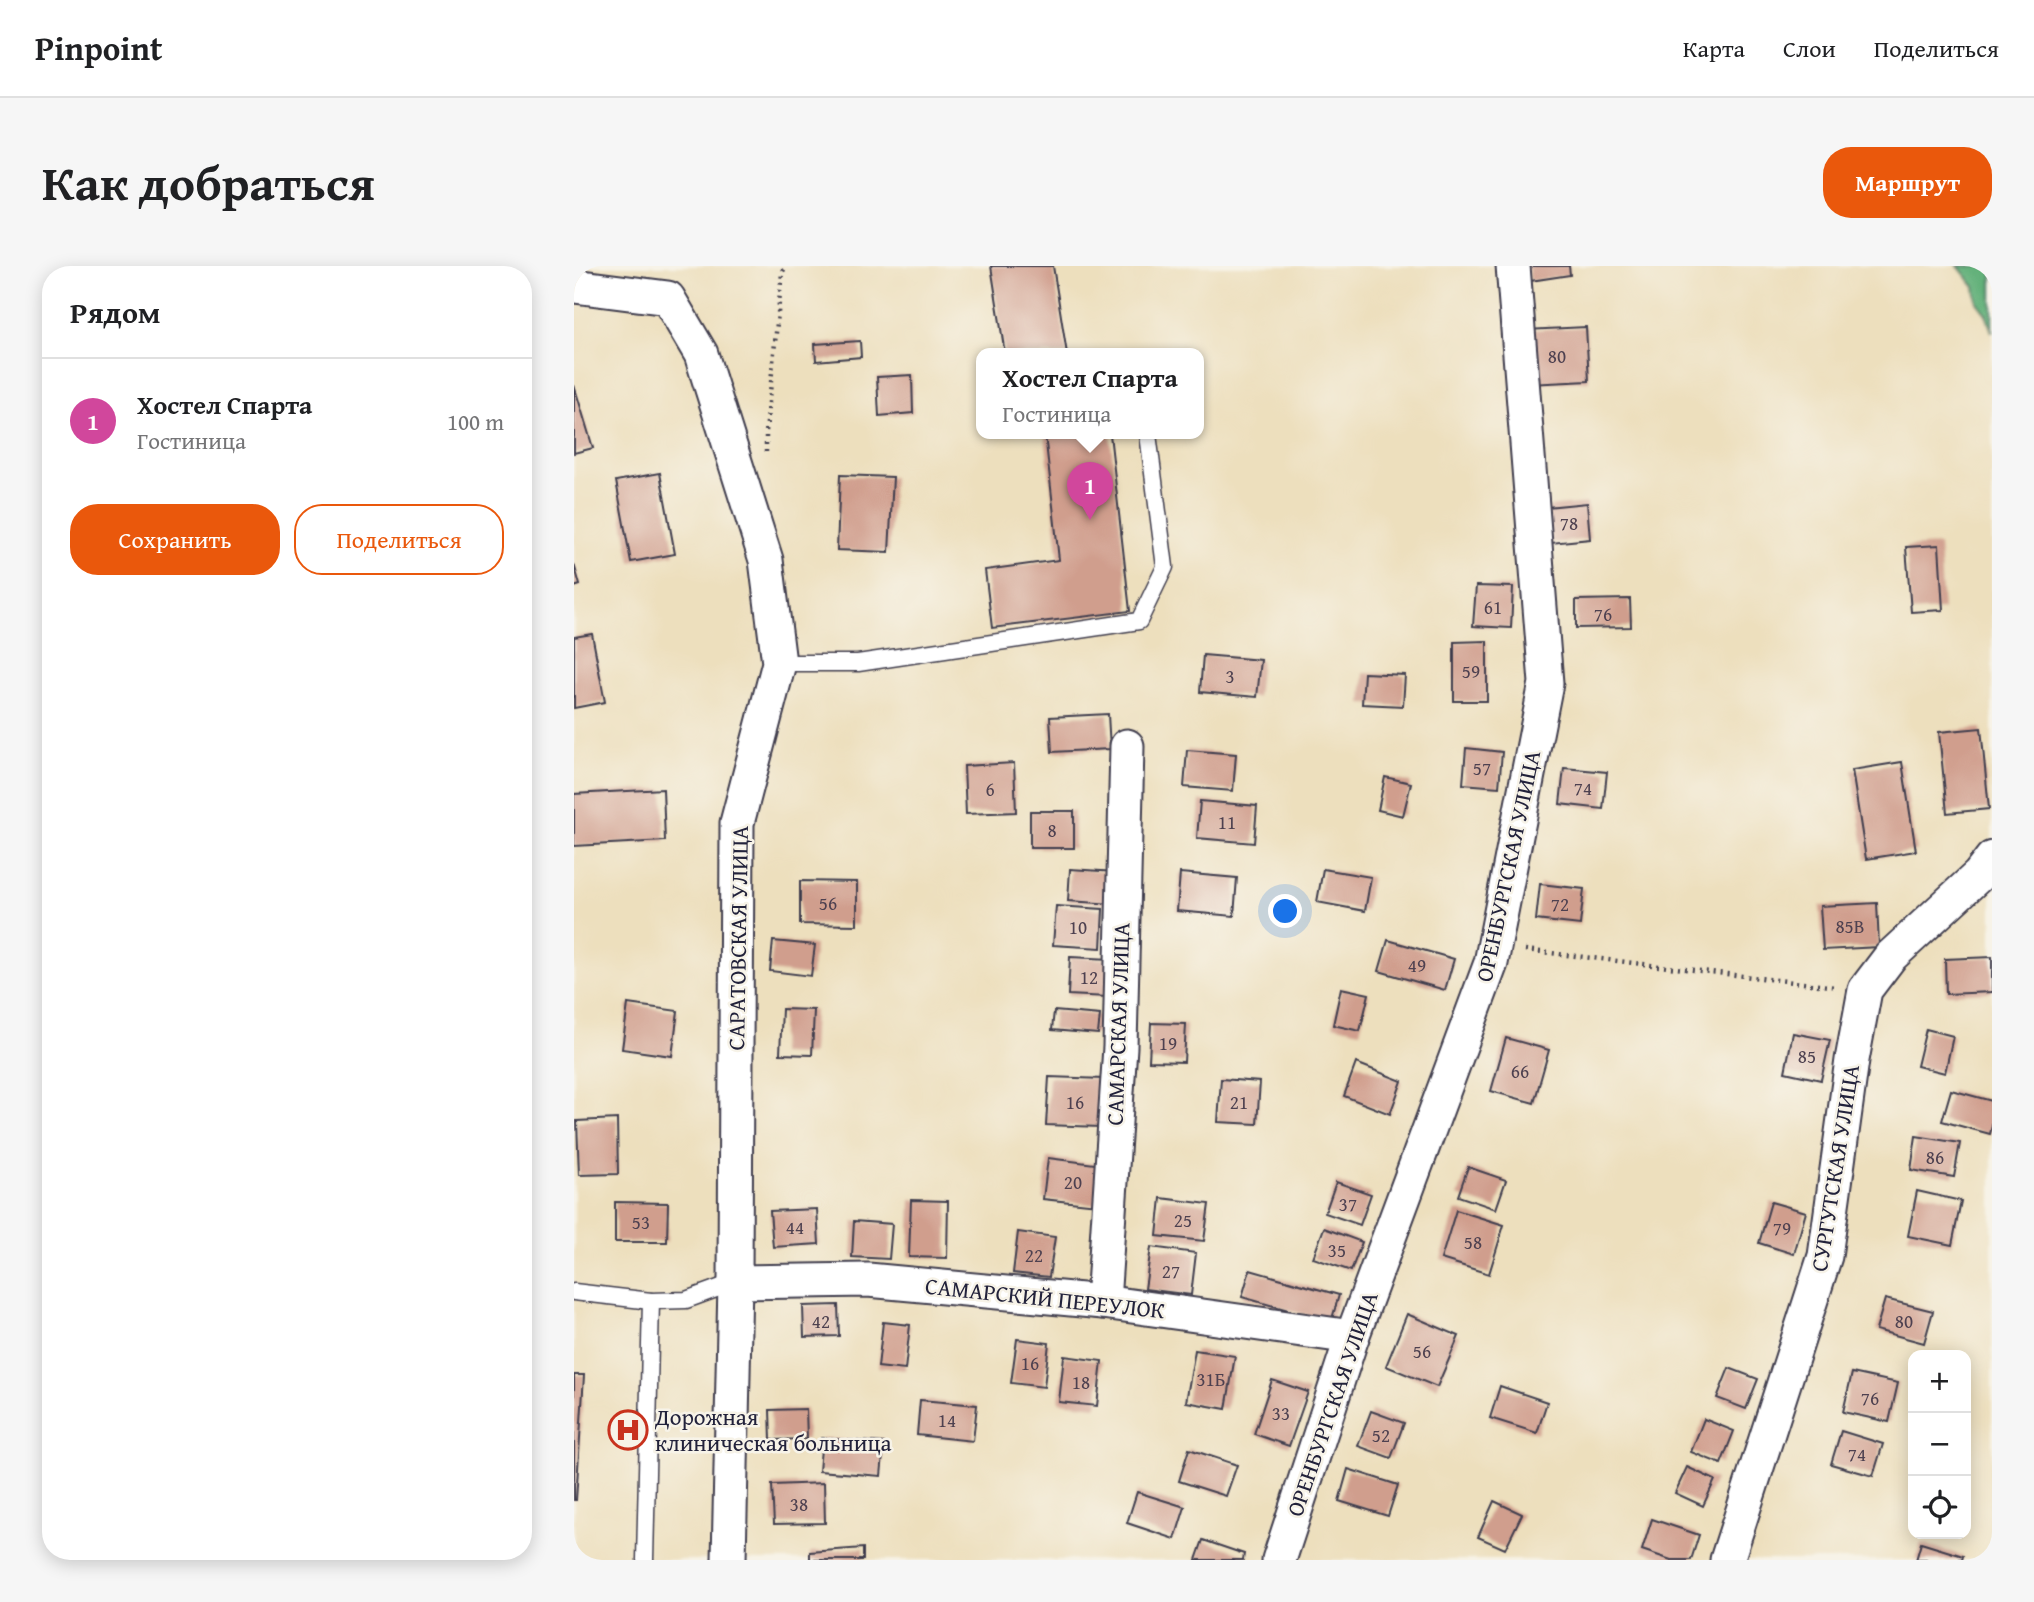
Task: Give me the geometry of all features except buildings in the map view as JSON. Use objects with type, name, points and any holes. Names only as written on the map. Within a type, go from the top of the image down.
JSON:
[{"type":"street","name":"ОРЕНБУРГСКАЯ УЛИЦА","points":[[1279,1560],[1352,1337],[1491,963],[1546,682],[1513,266]]},
{"type":"street","name":"САРАТОВСКАЯ УЛИЦА","points":[[574,286],[668,298],[701,354],[766,560],[779,663],[737,823],[735,1282],[729,1560]]},
{"type":"street","name":"САМАРСКАЯ УЛИЦА","points":[[1103,1302],[1119,1047],[1127,746]]},
{"type":"street","name":"СУРГУТСКАЯ УЛИЦА","points":[[1727,1560],[1825,1256],[1852,1060],[1865,990],[1890,957],[1979,875],[1992,858]]},
{"type":"street","name":"САМАРСКИЙ ПЕРЕУЛОК","points":[[735,1282],[867,1280],[1103,1302],[1352,1337]]},
{"type":"lane","points":[[779,663],[858,663],[1139,621],[1165,567],[1149,439]]},
{"type":"lane","points":[[574,1292],[651,1301],[686,1300],[735,1282]]},
{"type":"lane","points":[[645,1560],[651,1301]]},
{"type":"path","points":[[766,459],[766,432],[782,273],[786,266]]},
{"type":"path","points":[[1494,946],[1865,990]]},
{"type":"green space","points":[[1958,266],[1992,266],[1992,332],[1986,314],[1977,302],[1975,287]]},
{"type":"place","name":"Хостел Спарта","points":[[1090,520]]},
{"type":"place","name":"Дорожная клиническая больница","points":[[628,1430]]}]
